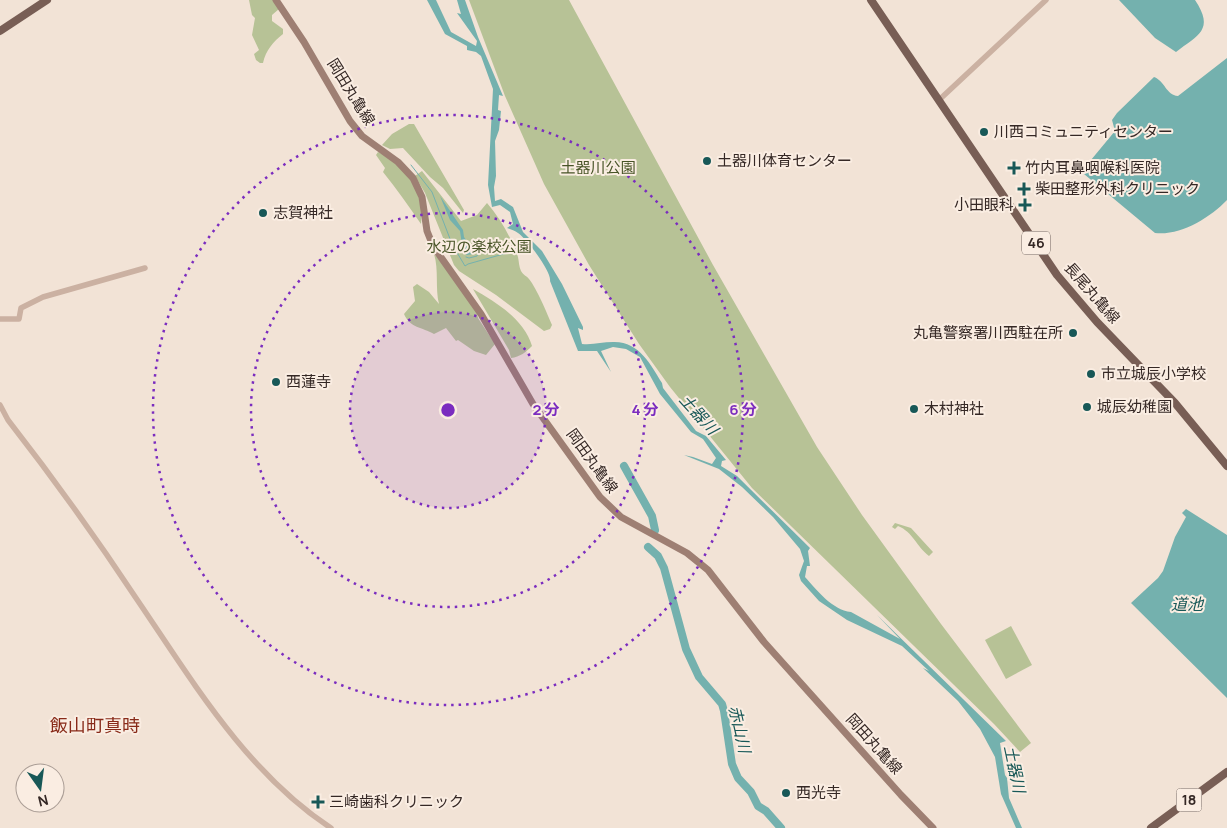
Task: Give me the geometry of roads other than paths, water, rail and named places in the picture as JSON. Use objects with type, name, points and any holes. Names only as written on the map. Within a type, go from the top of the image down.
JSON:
[{"type":"main road","points":[[0,31],[47,0]]},
{"type":"main road","name":"岡田丸亀線","points":[[276,0],[304,42],[350,121],[362,136],[398,162],[413,178],[422,197],[427,232],[434,246],[471,298],[533,404],[600,497],[621,518],[687,553],[708,570],[764,642],[933,828]]},
{"type":"main road","name":"長尾丸亀線","points":[[871,0],[1057,275],[1097,322],[1180,409],[1227,466]]},
{"type":"main road","name":"18","points":[[1150,828],[1227,772]]},
{"type":"street","points":[[939,100],[1046,0]]},
{"type":"street","points":[[0,319],[19,318],[21,308],[43,298],[145,268]]},
{"type":"street","points":[[0,405],[8,420],[82,518],[190,678],[236,739],[282,789],[303,808],[331,828]]},
{"type":"water","points":[[427,0],[436,0],[451,32],[476,46],[477,41],[457,13],[461,14],[457,0],[465,0],[478,37],[503,96],[499,95],[498,110],[501,111],[499,130],[495,141],[495,201],[501,199],[513,207],[523,232],[542,251],[562,284],[583,327],[583,330],[578,328],[582,344],[622,343],[630,345],[643,355],[658,376],[663,388],[696,431],[706,436],[726,460],[722,461],[721,466],[737,476],[810,548],[808,551],[810,566],[807,566],[805,577],[820,593],[837,608],[851,612],[900,639],[877,615],[1006,741],[1000,743],[1009,798],[1022,828],[1016,828],[1001,794],[995,757],[980,729],[958,701],[902,646],[847,620],[819,601],[801,581],[799,575],[804,561],[800,549],[773,517],[742,487],[719,469],[684,455],[712,464],[716,458],[703,439],[691,432],[660,394],[640,357],[626,349],[613,347],[601,351],[611,372],[597,351],[578,351],[543,263],[522,236],[507,228],[513,224],[510,212],[500,205],[492,207],[488,185],[493,89],[481,56],[476,52],[467,50],[467,46],[445,34]]},
{"type":"water","points":[[1119,0],[1195,0],[1204,18],[1204,25],[1197,36],[1176,52],[1155,38]]},
{"type":"water","points":[[1227,58],[1227,200],[1212,213],[1184,229],[1174,232],[1155,233],[1084,174],[1086,166],[1115,131],[1112,120],[1117,113],[1154,77],[1171,93],[1178,96]]},
{"type":"water","points":[[440,196],[463,230],[464,237],[473,254],[467,255],[463,252],[460,231],[450,220]]},
{"type":"water","name":"道池","points":[[1186,509],[1227,535],[1227,698],[1131,603],[1163,571],[1175,537],[1186,517],[1182,513]]},
{"type":"waterway","points":[[411,165],[432,192],[452,244],[465,266],[517,248]]},
{"type":"waterway","points":[[466,257],[477,256],[480,249]]},
{"type":"waterway","name":"赤山川","points":[[624,466],[652,516],[655,530]]},
{"type":"waterway","name":"赤山川","points":[[648,547],[658,556],[664,568],[686,649],[699,677],[722,704],[732,764],[738,778],[751,792],[758,806],[766,811],[781,828]]},
{"type":"place","name":"川西コミュニティセンター","points":[[984,132]]},
{"type":"place","name":"土器川体育センター","points":[[707,161]]},
{"type":"place","name":"竹内耳鼻咽喉科医院","points":[[1014,168]]},
{"type":"place","name":"柴田整形外科クリニック","points":[[1024,189]]},
{"type":"place","name":"小田眼科","points":[[1025,205]]},
{"type":"place","name":"志賀神社","points":[[263,213]]},
{"type":"place","name":"丸亀警察署川西駐在所","points":[[1073,333]]},
{"type":"place","name":"市立城辰小学校","points":[[1091,374]]},
{"type":"place","name":"西蓮寺","points":[[276,382]]},
{"type":"place","name":"城辰幼稚園","points":[[1087,407]]},
{"type":"place","name":"木村神社","points":[[914,409]]},
{"type":"place","name":"西光寺","points":[[786,793]]},
{"type":"place","name":"三崎歯科クリニック","points":[[318,802]]},
{"type":"district","name":"飯山町真時","points":[[95,726]]},
{"type":"park label","name":"土器川公園","points":[[598,168]]},
{"type":"park label","name":"水辺の楽校公園","points":[[479,247]]},
{"type":"water label","name":"土器川","points":[[699,414]]},
{"type":"water label","name":"土器川","points":[[1015,769]]}]
